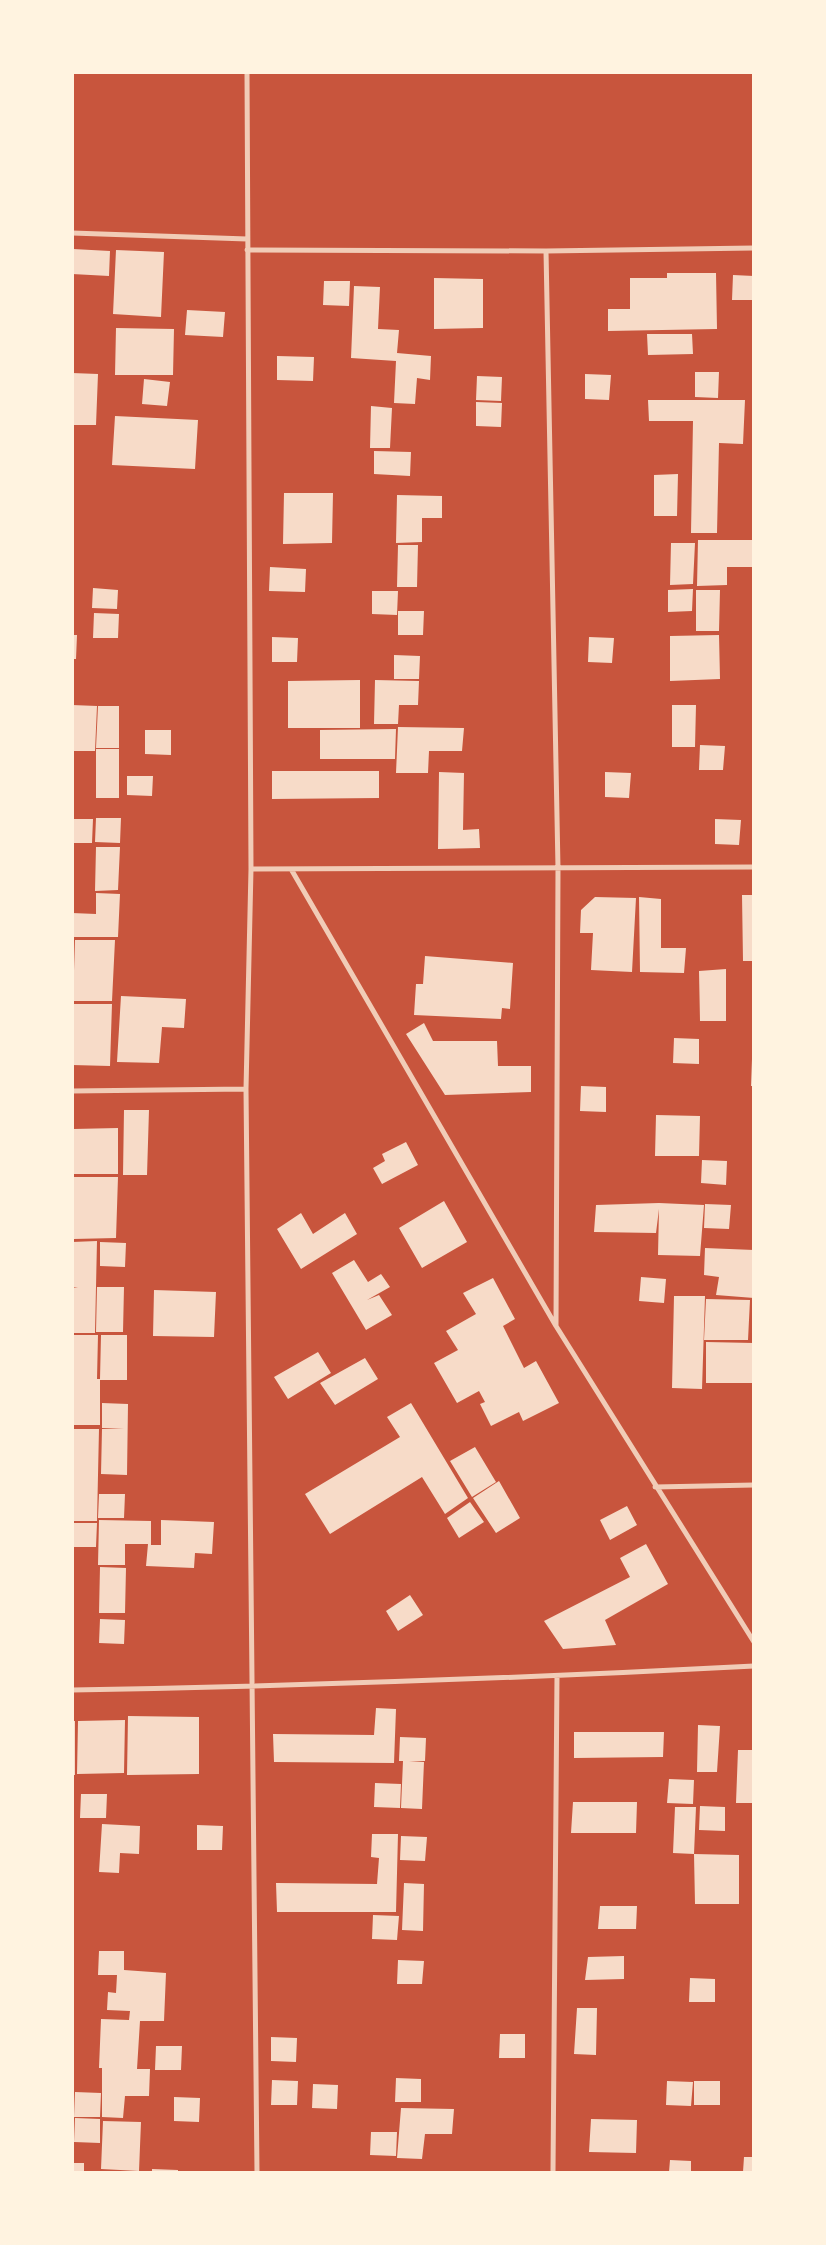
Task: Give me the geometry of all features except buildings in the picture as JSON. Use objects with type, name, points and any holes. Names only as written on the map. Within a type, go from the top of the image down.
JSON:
[{"type":"street","points":[[247,72],[251,869],[246,1090],[254,1687],[257,2172]]},
{"type":"street","points":[[72,233],[248,238]]},
{"type":"street","points":[[248,250],[546,251],[754,248]]},
{"type":"street","points":[[546,251],[558,868],[556,1326]]},
{"type":"street","points":[[251,869],[754,867]]},
{"type":"street","points":[[291,869],[556,1326],[655,1487],[754,1642]]},
{"type":"street","points":[[72,1091],[246,1090]]},
{"type":"street","points":[[655,1487],[754,1485]]},
{"type":"street","points":[[72,1690],[254,1687],[557,1676],[754,1666]]},
{"type":"street","points":[[553,2172],[557,1676]]}]
